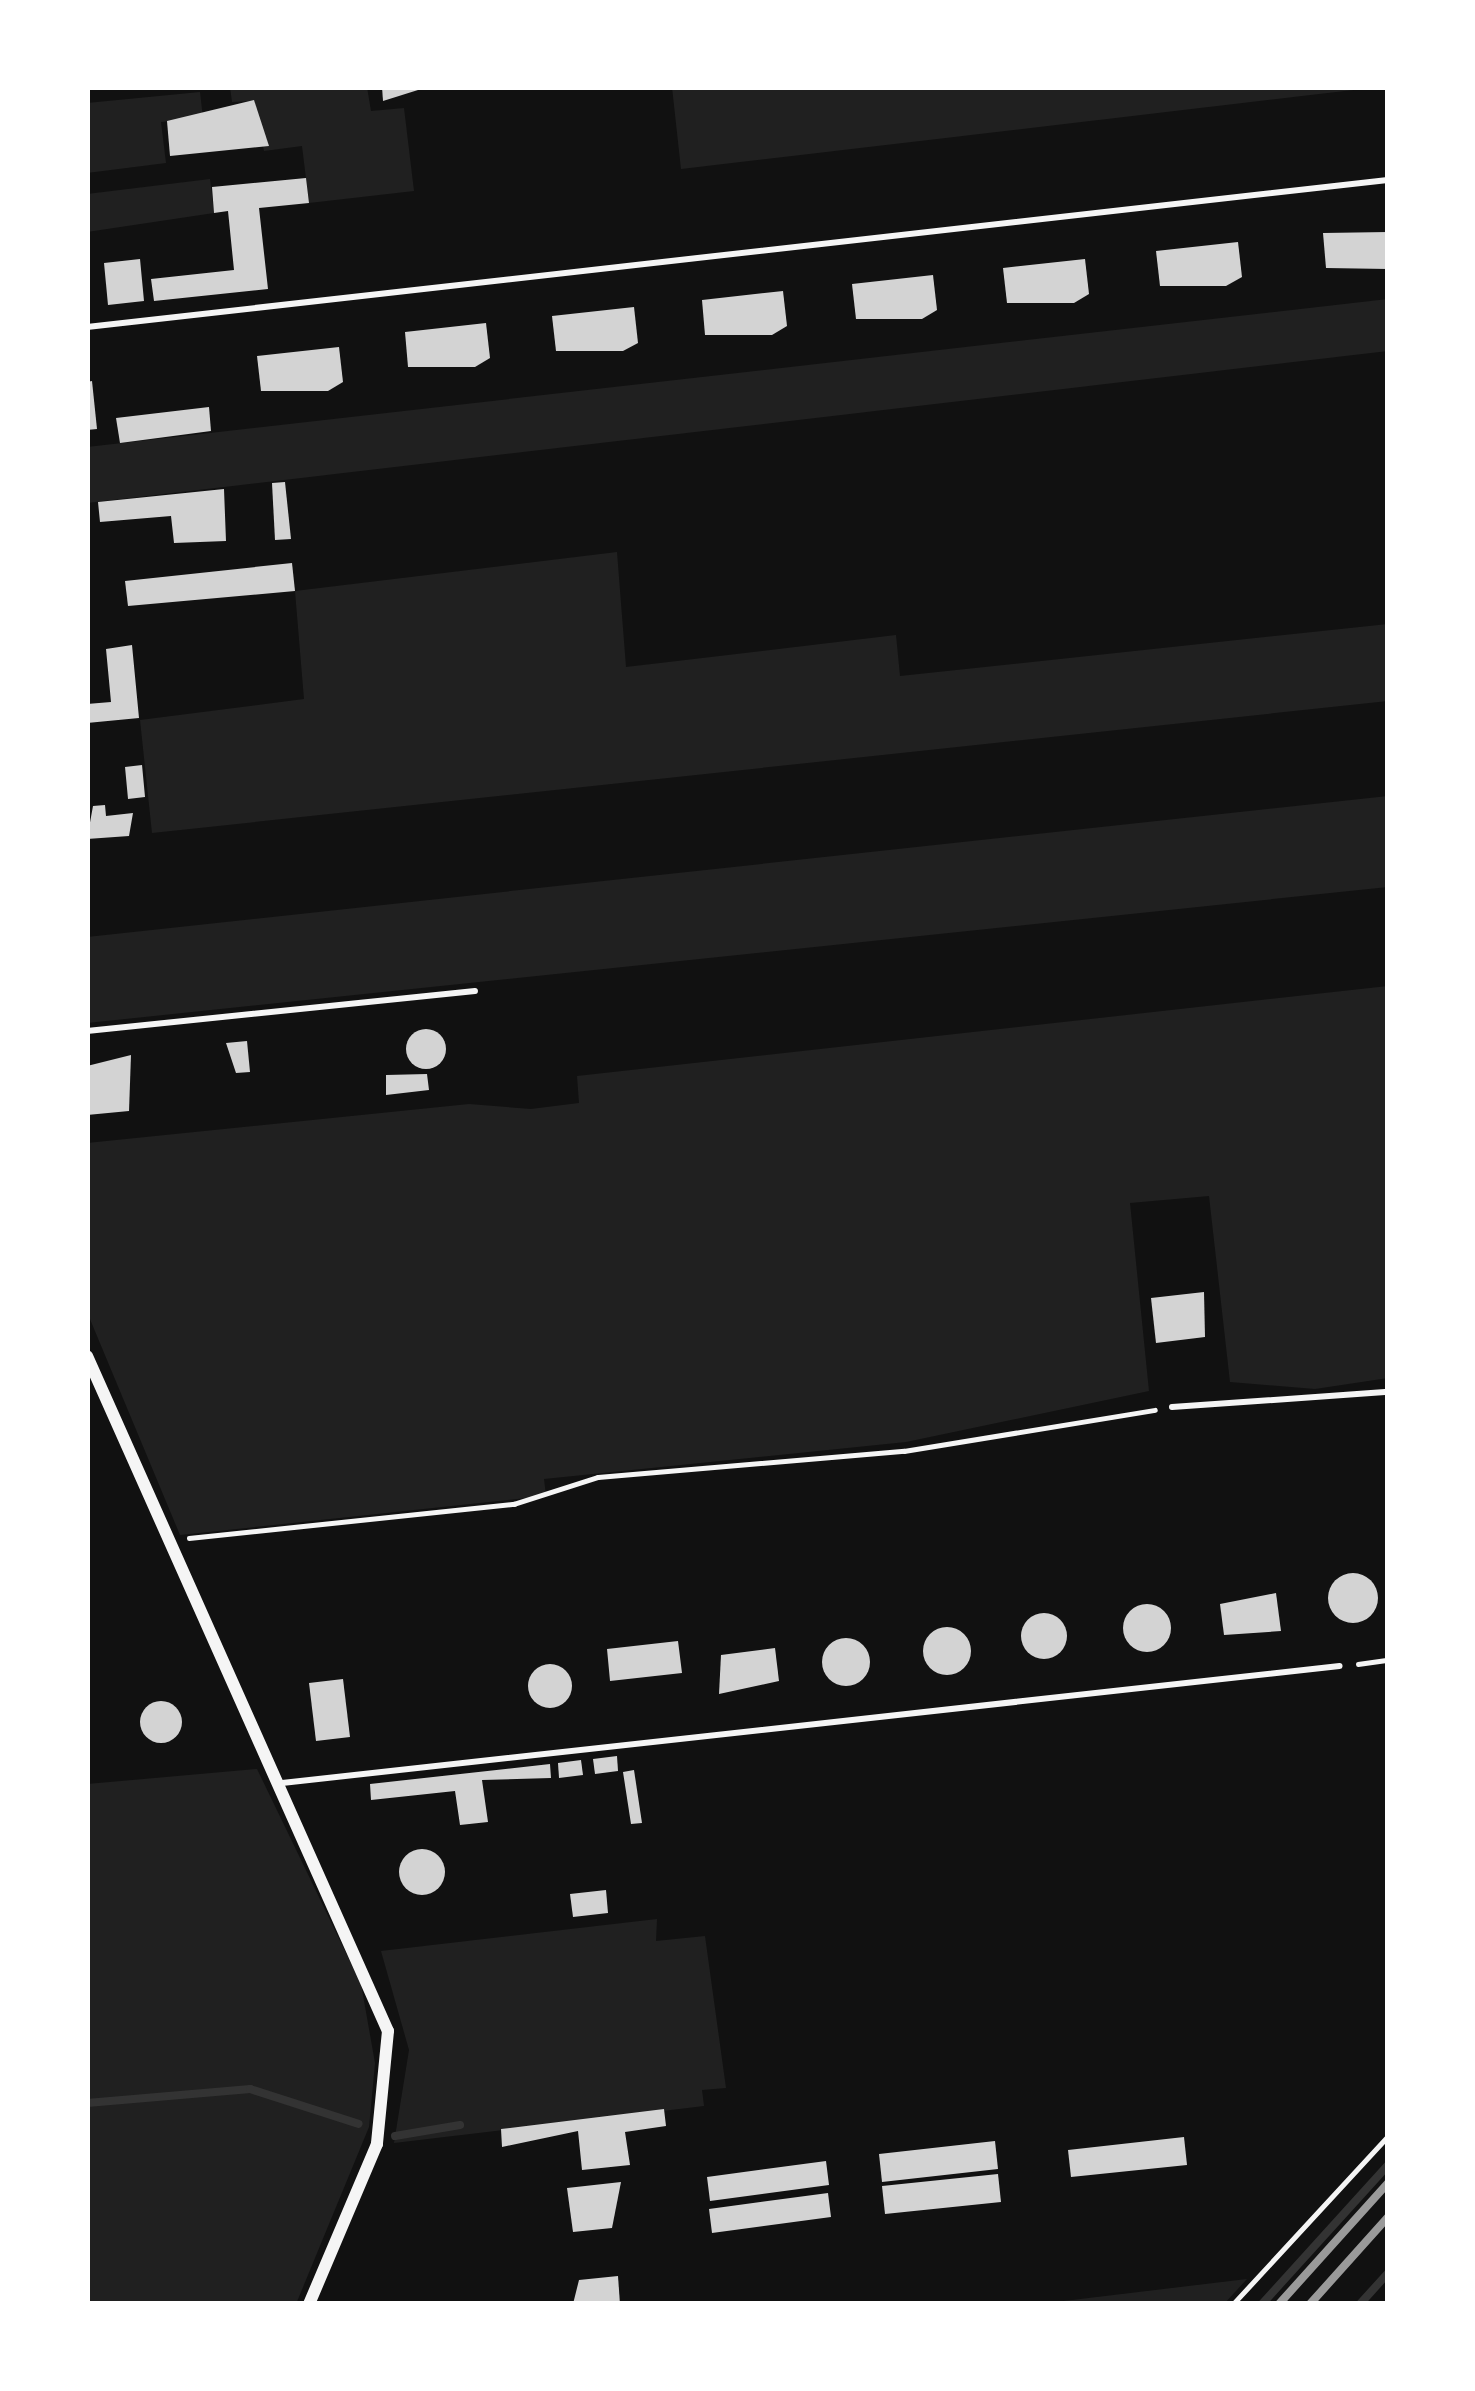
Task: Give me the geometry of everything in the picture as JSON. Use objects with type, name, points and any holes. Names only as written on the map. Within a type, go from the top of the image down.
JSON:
[{"type":"street","points":[[87,1356],[168,1542],[367,1967],[392,2060],[377,2144],[308,2304]]},
{"type":"lane","points":[[87,326],[1388,181]]},
{"type":"lane","points":[[87,1031],[476,992]]},
{"type":"lane","points":[[1172,1406],[1388,1393]]},
{"type":"lane","points":[[282,1783],[1340,1666]]},
{"type":"path","points":[[168,1542],[514,1504],[576,1486],[1172,1406]]},
{"type":"path","points":[[1340,1666],[1388,1660]]},
{"type":"path","points":[[1233,2304],[1388,2136]]},
{"type":"shaded area","points":[[230,87],[367,87],[371,111],[404,108],[414,191],[309,203],[302,146],[264,151],[254,101],[232,102]]},
{"type":"shaded area","points":[[672,87],[1379,87],[681,169]]},
{"type":"shaded area","points":[[200,92],[203,118],[161,122],[166,163],[87,173],[87,103]]},
{"type":"shaded area","points":[[210,179],[214,213],[87,232],[87,194]]},
{"type":"shaded area","points":[[1388,299],[1388,351],[87,503],[87,447]]},
{"type":"shaded area","points":[[617,552],[626,667],[896,635],[900,676],[1388,624],[1388,701],[152,833],[140,720],[304,699],[295,591]]},
{"type":"shaded area","points":[[1388,796],[1388,887],[87,1023],[87,937]]},
{"type":"shaded area","points":[[1388,986],[1388,1378],[1315,1389],[1230,1382],[1209,1196],[1130,1203],[1149,1391],[906,1442],[544,1479],[546,1496],[180,1535],[87,1312],[87,1143],[469,1104],[531,1109],[579,1103],[577,1076]]},
{"type":"shaded area","points":[[257,1769],[361,1984],[375,2063],[369,2127],[296,2304],[87,2304],[87,1784]]},
{"type":"shaded area","points":[[657,1919],[656,1941],[705,1936],[726,2088],[702,2090],[704,2106],[394,2143],[409,2050],[381,1951]]},
{"type":"shaded area","points":[[1247,2279],[1224,2304],[1047,2303]]},
{"type":"building","points":[[382,87],[418,87],[418,90],[383,101]]},
{"type":"building","points":[[254,100],[269,146],[170,156],[167,121]]},
{"type":"building","points":[[306,178],[309,203],[259,208],[268,289],[154,301],[151,279],[234,270],[228,211],[214,213],[212,187]]},
{"type":"building","points":[[1388,232],[1388,269],[1326,268],[1323,233]]},
{"type":"building","points":[[1238,242],[1242,277],[1226,286],[1160,286],[1156,251]]},
{"type":"building","points":[[140,259],[144,301],[108,305],[104,263]]},
{"type":"building","points":[[1085,259],[1089,294],[1074,303],[1007,303],[1003,268]]},
{"type":"building","points":[[933,275],[937,310],[922,319],[856,319],[852,284]]},
{"type":"building","points":[[783,291],[787,326],[772,335],[705,335],[702,300]]},
{"type":"building","points":[[634,307],[638,343],[623,351],[556,351],[552,316]]},
{"type":"building","points":[[486,323],[490,358],[475,367],[408,367],[405,332]]},
{"type":"building","points":[[339,347],[343,382],[328,391],[261,391],[257,356]]},
{"type":"building","points":[[92,381],[97,429],[87,430],[87,382]]},
{"type":"building","points":[[209,407],[211,431],[120,443],[116,418]]},
{"type":"building","points":[[285,482],[291,539],[275,540],[272,483]]},
{"type":"building","points":[[224,489],[226,541],[174,543],[171,516],[100,522],[98,502]]},
{"type":"building","points":[[292,563],[295,591],[128,606],[125,581]]},
{"type":"building","points":[[132,645],[139,718],[87,723],[87,704],[111,702],[106,649]]},
{"type":"building","points":[[142,765],[145,797],[128,799],[125,767]]},
{"type":"building","points":[[105,805],[106,816],[133,813],[129,836],[87,839],[93,806]]},
{"type":"building","points":[[426,1029],[440,1035],[446,1049],[440,1063],[426,1069],[412,1063],[406,1049],[412,1035]]},
{"type":"building","points":[[247,1041],[250,1072],[236,1073],[226,1043]]},
{"type":"building","points":[[131,1055],[129,1111],[87,1115],[87,1066]]},
{"type":"building","points":[[427,1074],[429,1090],[386,1095],[386,1075]]},
{"type":"building","points":[[1204,1292],[1205,1337],[1156,1343],[1151,1298]]},
{"type":"building","points":[[1353,1573],[1371,1580],[1378,1598],[1371,1616],[1353,1623],[1335,1616],[1328,1598],[1335,1580]]},
{"type":"building","points":[[1276,1593],[1281,1631],[1224,1635],[1220,1604]]},
{"type":"building","points":[[1147,1604],[1164,1611],[1171,1628],[1164,1645],[1147,1652],[1130,1645],[1123,1628],[1130,1611]]},
{"type":"building","points":[[1044,1613],[1060,1620],[1067,1636],[1060,1652],[1044,1659],[1028,1652],[1021,1636],[1028,1620]]},
{"type":"building","points":[[947,1627],[964,1634],[971,1651],[964,1668],[947,1675],[930,1668],[923,1651],[930,1634]]},
{"type":"building","points":[[846,1638],[863,1645],[870,1662],[863,1679],[846,1686],[829,1679],[822,1662],[829,1645]]},
{"type":"building","points":[[678,1641],[682,1673],[610,1681],[607,1649]]},
{"type":"building","points":[[775,1648],[779,1681],[719,1694],[721,1655]]},
{"type":"building","points":[[550,1664],[566,1670],[572,1686],[566,1702],[550,1708],[534,1702],[528,1686],[534,1670]]},
{"type":"building","points":[[343,1679],[350,1737],[316,1741],[309,1683]]},
{"type":"building","points":[[161,1701],[176,1707],[182,1722],[176,1737],[161,1743],[146,1737],[140,1722],[146,1707]]},
{"type":"building","points":[[617,1756],[618,1771],[595,1774],[593,1759]]},
{"type":"building","points":[[581,1760],[583,1775],[559,1778],[558,1763]]},
{"type":"building","points":[[550,1764],[551,1778],[482,1780],[488,1822],[460,1825],[455,1791],[371,1800],[370,1784]]},
{"type":"building","points":[[634,1770],[642,1823],[631,1824],[623,1772]]},
{"type":"building","points":[[422,1849],[438,1856],[445,1872],[438,1888],[422,1895],[406,1888],[399,1872],[406,1856]]},
{"type":"building","points":[[606,1890],[608,1913],[573,1917],[570,1894]]},
{"type":"building","points":[[664,2109],[666,2126],[625,2132],[630,2165],[582,2170],[578,2131],[502,2147],[501,2129]]},
{"type":"building","points":[[1184,2137],[1187,2165],[1071,2177],[1068,2150]]},
{"type":"building","points":[[995,2141],[998,2169],[882,2182],[879,2154]]},
{"type":"building","points":[[826,2161],[829,2185],[710,2201],[707,2177]]},
{"type":"building","points":[[998,2174],[1001,2202],[885,2214],[882,2186]]},
{"type":"building","points":[[621,2182],[612,2228],[573,2232],[567,2188]]},
{"type":"building","points":[[828,2193],[831,2217],[712,2233],[709,2209]]},
{"type":"building","points":[[618,2276],[620,2304],[573,2304],[579,2280]]},
{"type":"waterway","points":[[87,2103],[250,2089],[359,2124]]},
{"type":"waterway","points":[[395,2136],[460,2125]]},
{"type":"waterway","points":[[1262,2304],[1388,2165]]},
{"type":"waterway","points":[[1360,2304],[1388,2273]]},
{"type":"railway","points":[[1279,2304],[1388,2183]]},
{"type":"railway","points":[[1310,2304],[1388,2217]]}]
